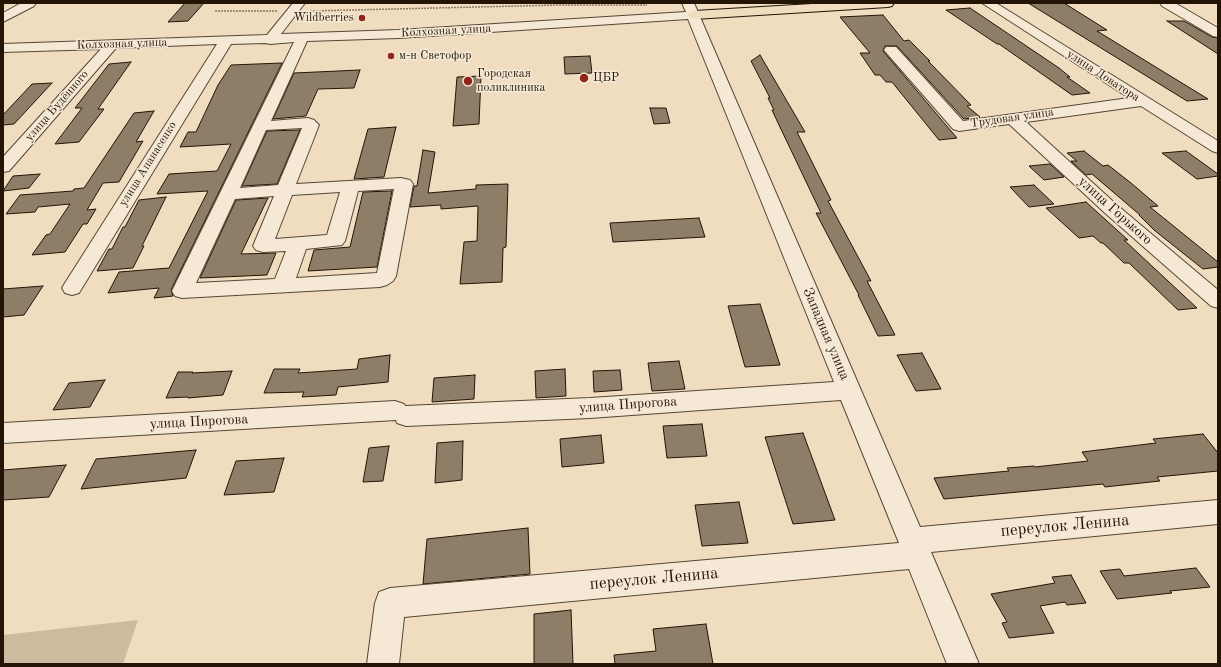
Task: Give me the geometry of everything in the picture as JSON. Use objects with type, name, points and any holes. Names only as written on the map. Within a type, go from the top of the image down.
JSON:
[{"type":"main road","name":"Колхозная улица","points":[[691,9],[888,3]]},
{"type":"street","points":[[3,18],[30,3]]},
{"type":"street","name":"улица Доватора","points":[[988,3],[1218,148]]},
{"type":"street","points":[[1166,3],[1218,33]]},
{"type":"street","points":[[270,40],[295,7]]},
{"type":"street","name":"Колхозная улица","points":[[3,48],[270,40],[466,30],[691,9]]},
{"type":"street","name":"Западная улица","points":[[691,9],[723,90],[964,664]]},
{"type":"street","points":[[228,194],[404,184],[386,276],[380,280],[182,291],[228,194],[261,126],[302,38]]},
{"type":"street","name":"улица Апанасенко","points":[[72,288],[226,41]]},
{"type":"street","name":"улица Будённого","points":[[3,167],[111,45]]},
{"type":"street","name":"Трудовая улица","points":[[891,50],[959,126],[1142,101]]},
{"type":"street","name":"улица Горького","points":[[1012,118],[1117,214],[1218,301]]},
{"type":"street","points":[[261,126],[308,123],[311,125],[263,246],[335,241],[350,186]]},
{"type":"street","points":[[283,286],[298,244]]},
{"type":"street","name":"улица Пирогова","points":[[3,433],[400,413],[590,408],[850,390]]},
{"type":"street","name":"переулок Ленина","points":[[383,664],[390,603],[915,548],[1218,512]]},
{"type":"path","points":[[216,11],[295,7],[650,5]]},
{"type":"shaded area","points":[[138,620],[123,664],[3,664],[3,635]]},
{"type":"building","points":[[185,3],[204,3],[188,21],[168,22]]},
{"type":"building","points":[[1028,3],[1064,3],[1107,30],[1097,31],[1208,99],[1187,101]]},
{"type":"building","points":[[970,8],[1059,68],[1070,77],[1067,77],[1090,93],[1072,95],[999,44],[946,10]]},
{"type":"building","points":[[883,15],[904,41],[909,40],[930,61],[928,61],[971,105],[967,106],[980,117],[964,119],[897,46],[885,46],[883,51],[957,138],[939,140],[892,82],[886,82],[880,75],[875,75],[860,53],[870,53],[840,17]]},
{"type":"building","points":[[1167,21],[1184,21],[1212,37],[1218,38],[1218,54]]},
{"type":"building","points":[[760,55],[805,132],[797,132],[831,200],[828,201],[871,281],[867,281],[895,335],[878,336],[859,295],[816,213],[821,213],[772,110],[774,110],[768,98],[770,98],[751,61]]},
{"type":"building","points":[[590,56],[592,73],[565,74],[564,57]]},
{"type":"building","points":[[131,62],[98,109],[104,109],[79,142],[55,144],[82,108],[75,108],[109,64]]},
{"type":"building","points":[[282,63],[171,290],[173,296],[154,298],[159,288],[108,293],[119,272],[169,268],[208,191],[157,194],[169,174],[217,171],[231,144],[180,147],[188,132],[196,132],[218,85],[231,65]]},
{"type":"building","points":[[360,70],[354,88],[318,89],[306,116],[273,119],[294,73]]},
{"type":"building","points":[[481,76],[479,124],[453,126],[457,77]]},
{"type":"building","points":[[52,83],[14,124],[3,125],[3,115],[32,84]]},
{"type":"building","points":[[650,108],[666,108],[670,123],[654,124]]},
{"type":"building","points":[[154,111],[136,142],[143,141],[119,182],[103,183],[87,210],[96,209],[87,224],[83,224],[65,252],[32,255],[46,235],[50,234],[70,204],[38,207],[35,212],[6,214],[20,195],[73,191],[74,189],[84,188],[134,113]]},
{"type":"building","points":[[396,127],[384,177],[354,179],[368,129]]},
{"type":"building","points":[[300,130],[277,184],[242,186],[267,131]]},
{"type":"building","points":[[423,150],[435,152],[428,193],[476,189],[476,185],[508,184],[506,247],[503,248],[502,282],[460,284],[464,242],[477,241],[478,206],[441,209],[441,205],[410,207],[414,186],[417,186]]},
{"type":"building","points":[[1084,151],[1103,166],[1108,165],[1158,206],[1150,207],[1218,262],[1218,267],[1203,269],[1154,230],[1140,215],[1092,174],[1086,175],[1071,161],[1077,161],[1067,153]]},
{"type":"building","points":[[1186,151],[1218,174],[1218,176],[1197,179],[1162,153]]},
{"type":"building","points":[[1050,164],[1064,177],[1044,180],[1029,166]]},
{"type":"building","points":[[40,174],[29,188],[3,191],[13,176]]},
{"type":"building","points":[[1034,185],[1054,204],[1029,207],[1010,187]]},
{"type":"building","points":[[392,191],[377,267],[308,271],[314,250],[350,247],[363,192]]},
{"type":"building","points":[[166,197],[133,268],[97,271],[109,249],[112,249],[139,200]]},
{"type":"building","points":[[268,198],[241,254],[276,253],[267,275],[200,278],[236,200]]},
{"type":"building","points":[[1086,202],[1128,240],[1124,240],[1197,308],[1178,310],[1129,263],[1124,263],[1103,243],[1093,236],[1079,238],[1046,208]]},
{"type":"building","points":[[699,218],[705,237],[613,242],[610,223]]},
{"type":"building","points":[[43,286],[24,315],[3,317],[3,289]]},
{"type":"building","points":[[760,304],[780,365],[745,367],[728,306]]},
{"type":"building","points":[[922,353],[941,389],[916,391],[897,355]]},
{"type":"building","points":[[390,355],[388,382],[338,387],[336,395],[302,397],[304,392],[264,393],[274,369],[300,369],[298,373],[357,369],[359,359]]},
{"type":"building","points":[[679,361],[685,389],[652,391],[648,363]]},
{"type":"building","points":[[565,369],[566,396],[536,398],[535,371]]},
{"type":"building","points":[[620,370],[622,390],[594,392],[593,371]]},
{"type":"building","points":[[232,371],[223,395],[166,398],[178,372],[193,372],[192,373]]},
{"type":"building","points":[[475,375],[474,399],[432,402],[434,378]]},
{"type":"building","points":[[105,380],[90,407],[53,410],[69,383]]},
{"type":"building","points":[[702,424],[707,456],[667,458],[663,426]]},
{"type":"building","points":[[803,433],[835,520],[793,524],[765,437]]},
{"type":"building","points":[[1203,434],[1218,453],[1218,471],[1157,477],[1160,481],[1105,487],[1103,484],[944,499],[934,478],[1009,471],[1007,468],[1035,467],[1088,461],[1082,452],[1156,443],[1153,439]]},
{"type":"building","points":[[601,435],[604,463],[562,467],[560,439]]},
{"type":"building","points":[[463,441],[462,480],[435,483],[437,443]]},
{"type":"building","points":[[389,446],[383,481],[363,482],[369,448]]},
{"type":"building","points":[[196,450],[186,478],[81,489],[96,459]]},
{"type":"building","points":[[284,458],[274,492],[224,495],[236,461]]},
{"type":"building","points":[[66,465],[49,497],[3,500],[3,470]]},
{"type":"building","points":[[739,502],[748,543],[702,546],[695,505]]},
{"type":"building","points":[[528,528],[530,574],[423,584],[427,539]]},
{"type":"building","points":[[1196,568],[1210,587],[1117,599],[1100,571],[1120,569],[1124,576]]},
{"type":"building","points":[[1071,575],[1086,603],[1067,605],[1065,602],[1040,606],[1054,633],[1009,638],[1002,623],[1007,622],[991,594],[1055,583],[1052,577]]},
{"type":"building","points":[[571,610],[573,664],[534,664],[534,614]]},
{"type":"building","points":[[706,624],[713,664],[615,664],[614,655],[656,651],[653,629]]},
{"type":"place","name":"Wildberries","points":[[362,18]]},
{"type":"place","name":"м-н Светофор","points":[[391,56]]},
{"type":"place","name":"ЦБР","points":[[584,78]]},
{"type":"place","name":"Городская поликлиника","points":[[468,81]]}]
